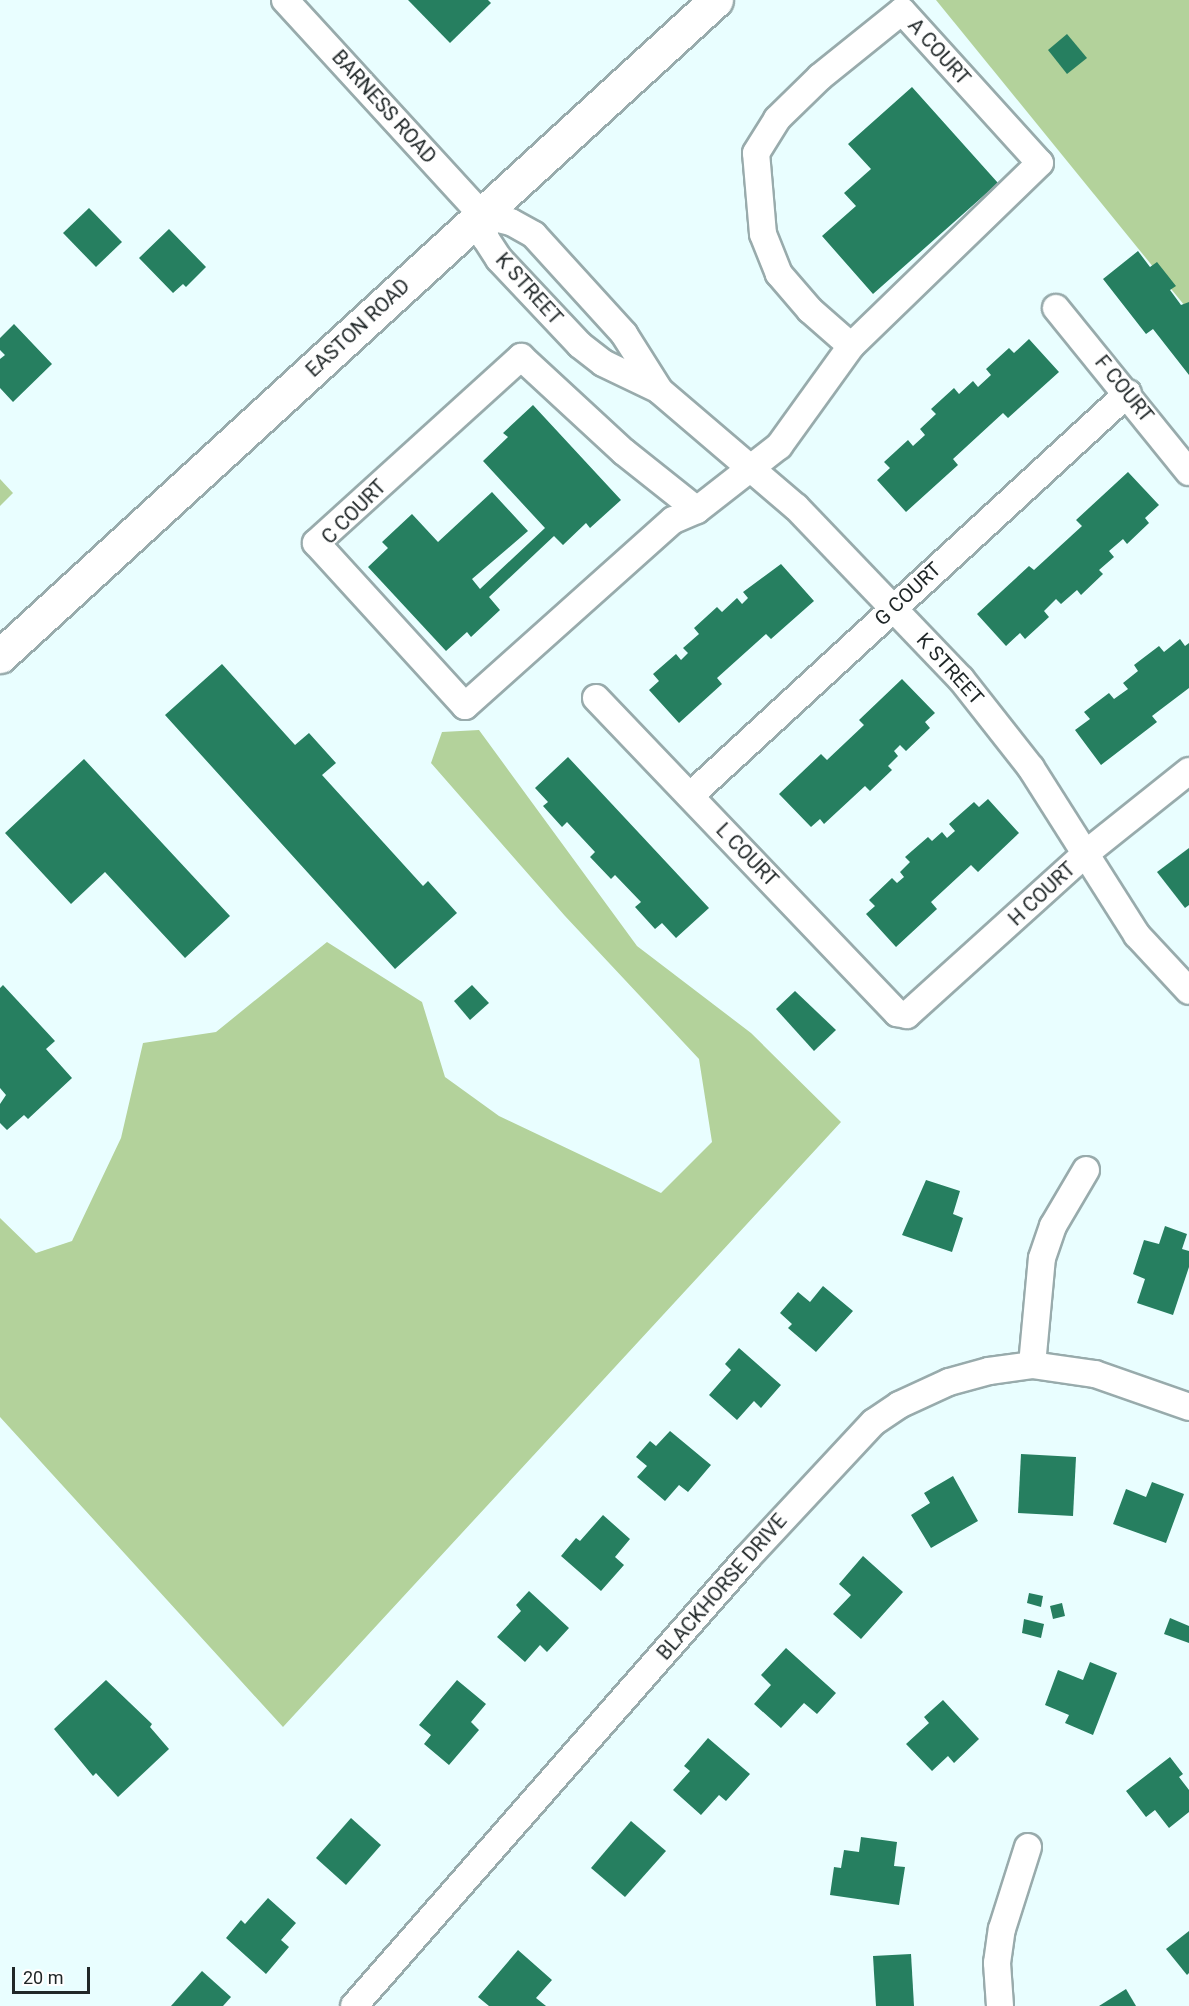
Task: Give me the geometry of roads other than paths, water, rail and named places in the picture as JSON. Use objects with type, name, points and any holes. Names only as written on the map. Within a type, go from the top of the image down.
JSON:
[{"type":"highway","name":"EASTON ROAD","points":[[0,656],[716,0]]},
{"type":"street","name":"BARNESS ROAD","points":[[285,0],[482,215]]},
{"type":"street","name":"A COURT","points":[[749,470],[779,446],[851,346],[1040,163],[902,11],[820,77],[777,119],[756,153],[763,234],[779,274],[810,310],[851,346]]},
{"type":"street","name":"K STREET","points":[[660,391],[624,334],[534,235],[511,222],[482,215],[486,238],[499,259],[580,345],[603,363],[660,391],[749,470],[796,507],[894,607],[1004,729],[1137,935],[1189,991]]},
{"type":"street","name":"F COURT","points":[[1056,308],[1128,393],[1189,472]]},
{"type":"street","name":"C COURT","points":[[697,510],[624,452],[521,357],[316,543],[465,706],[673,520],[697,510],[749,470]]},
{"type":"street","name":"G COURT","points":[[690,796],[1128,393]]},
{"type":"street","name":"L COURT","points":[[596,698],[897,1013]]},
{"type":"street","name":"H COURT","points":[[897,1013],[907,1015],[918,1008],[1085,854],[1189,771]]},
{"type":"street","points":[[1032,1365],[1042,1258],[1053,1226],[1086,1170]]},
{"type":"street","name":"BLACKHORSE DRIVE","points":[[354,2006],[851,1444],[899,1405],[949,1382],[989,1371],[1032,1365],[1095,1374],[1189,1407]]},
{"type":"street","points":[[1000,2006],[997,1963],[1002,1929],[1028,1847]]}]
